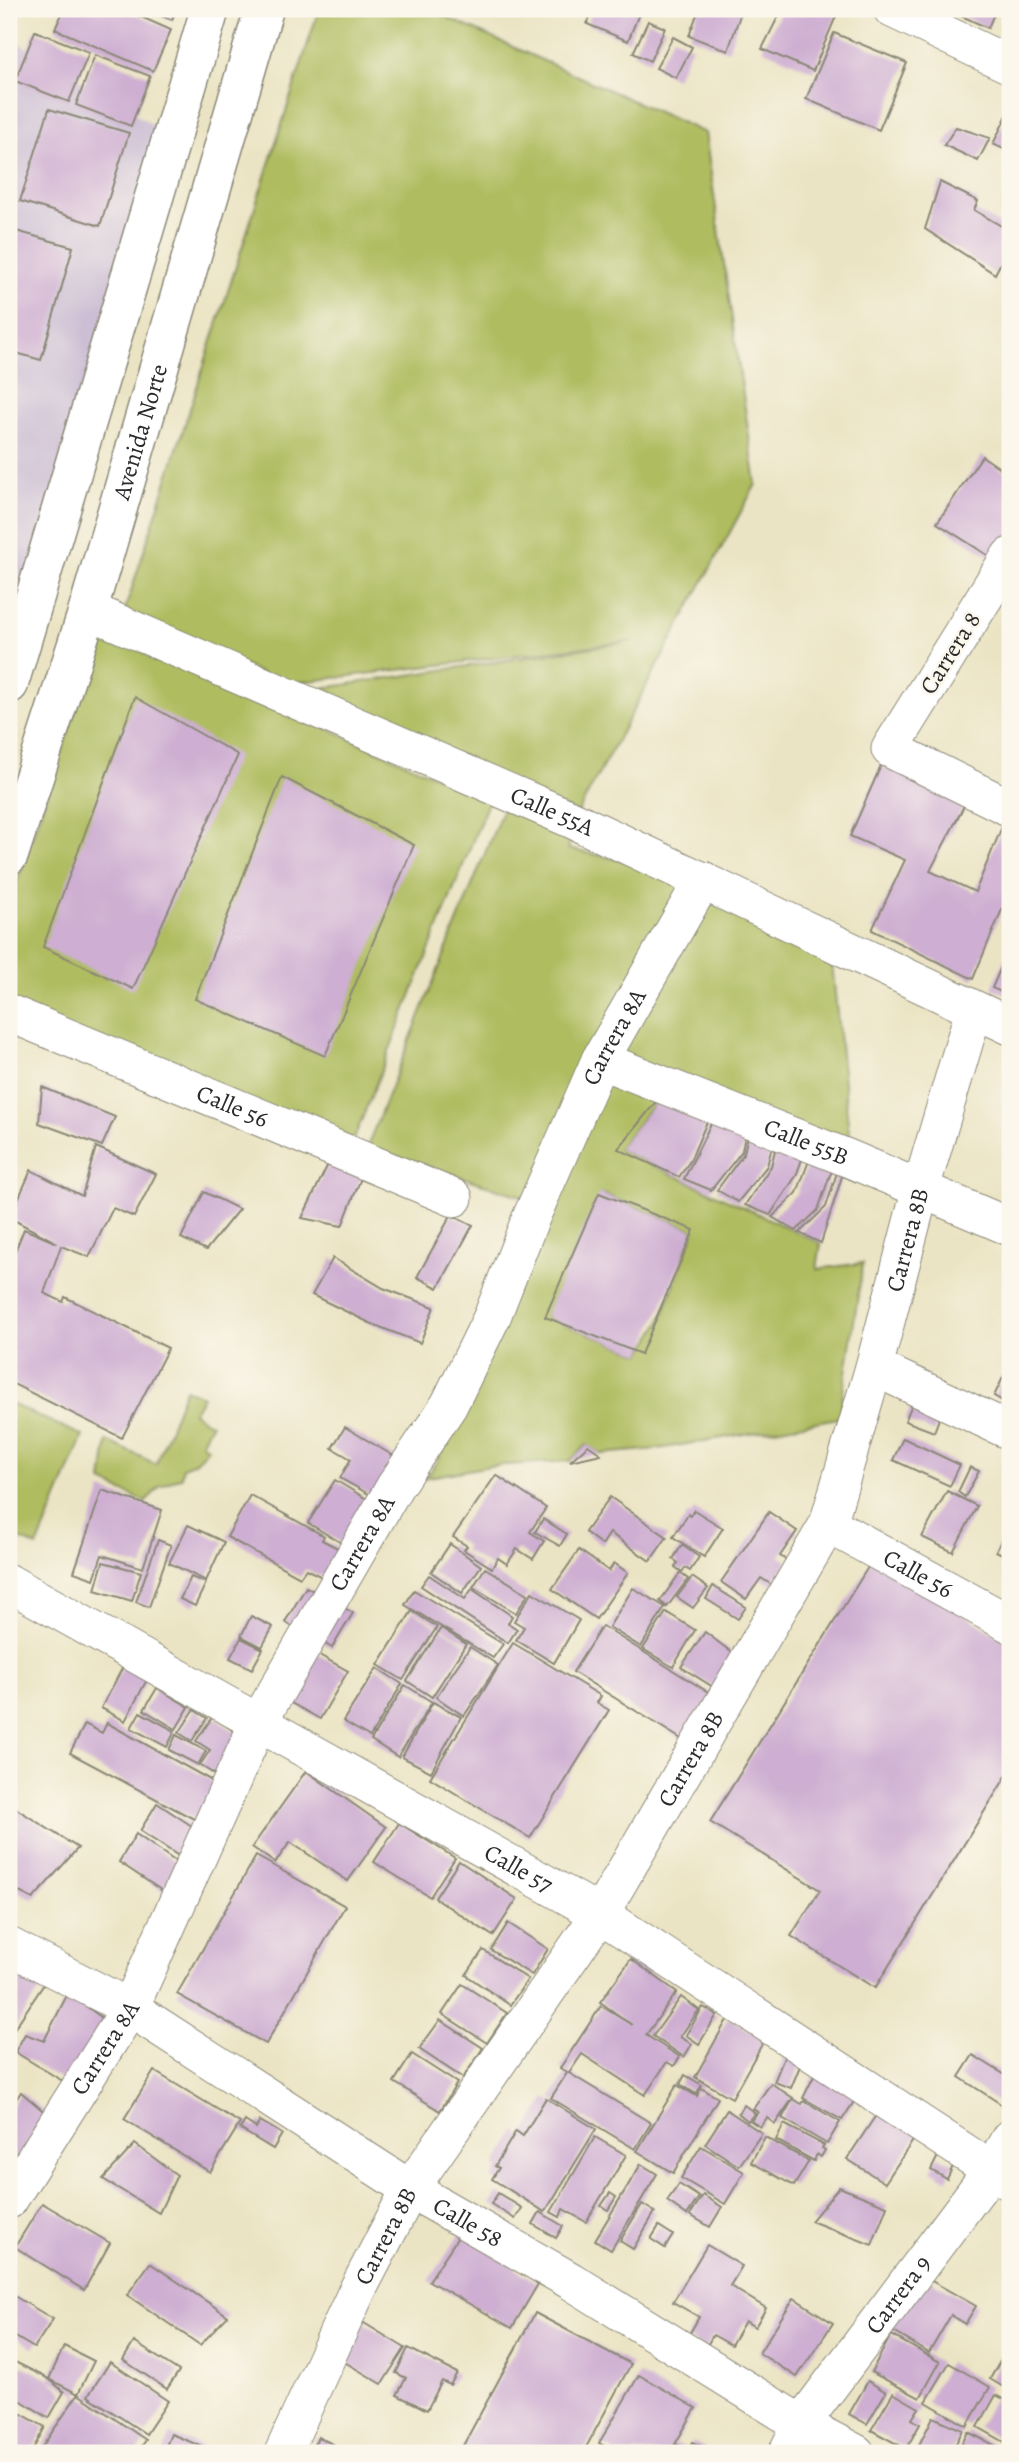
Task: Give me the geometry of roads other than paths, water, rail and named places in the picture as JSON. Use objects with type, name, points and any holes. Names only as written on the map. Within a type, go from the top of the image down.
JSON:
[{"type":"main road","points":[[9,684],[211,9]]},
{"type":"main road","name":"Avenida Norte","points":[[9,855],[88,610],[264,9]]},
{"type":"street","points":[[891,9],[1010,65]]},
{"type":"street","name":"Carrera 8","points":[[1010,556],[890,749],[1010,808]]},
{"type":"street","name":"Calle 55A","points":[[88,610],[506,790],[1010,1026]]},
{"type":"street","name":"Carrera 8A","points":[[9,2200],[130,2008],[258,1723],[395,1486],[449,1405],[492,1317],[530,1220],[600,1060],[703,880]]},
{"type":"street","name":"Carrera 8B","points":[[283,2453],[356,2293],[410,2189],[600,1914],[828,1524],[874,1367],[921,1188],[974,1010]]},
{"type":"street","name":"Calle 56","points":[[9,1013],[454,1198]]},
{"type":"street","name":"Calle 55B","points":[[600,1060],[921,1188],[1010,1227]]},
{"type":"street","points":[[874,1367],[1010,1431]]},
{"type":"street","name":"Calle 56","points":[[828,1524],[1010,1624]]},
{"type":"street","name":"Calle 57","points":[[9,1583],[600,1914],[1001,2177]]},
{"type":"street","name":"Calle 58","points":[[9,1946],[130,2008],[410,2189],[571,2281],[794,2439],[856,2453]]},
{"type":"street","name":"Carrera 9","points":[[794,2439],[1001,2177],[1010,2138]]}]
